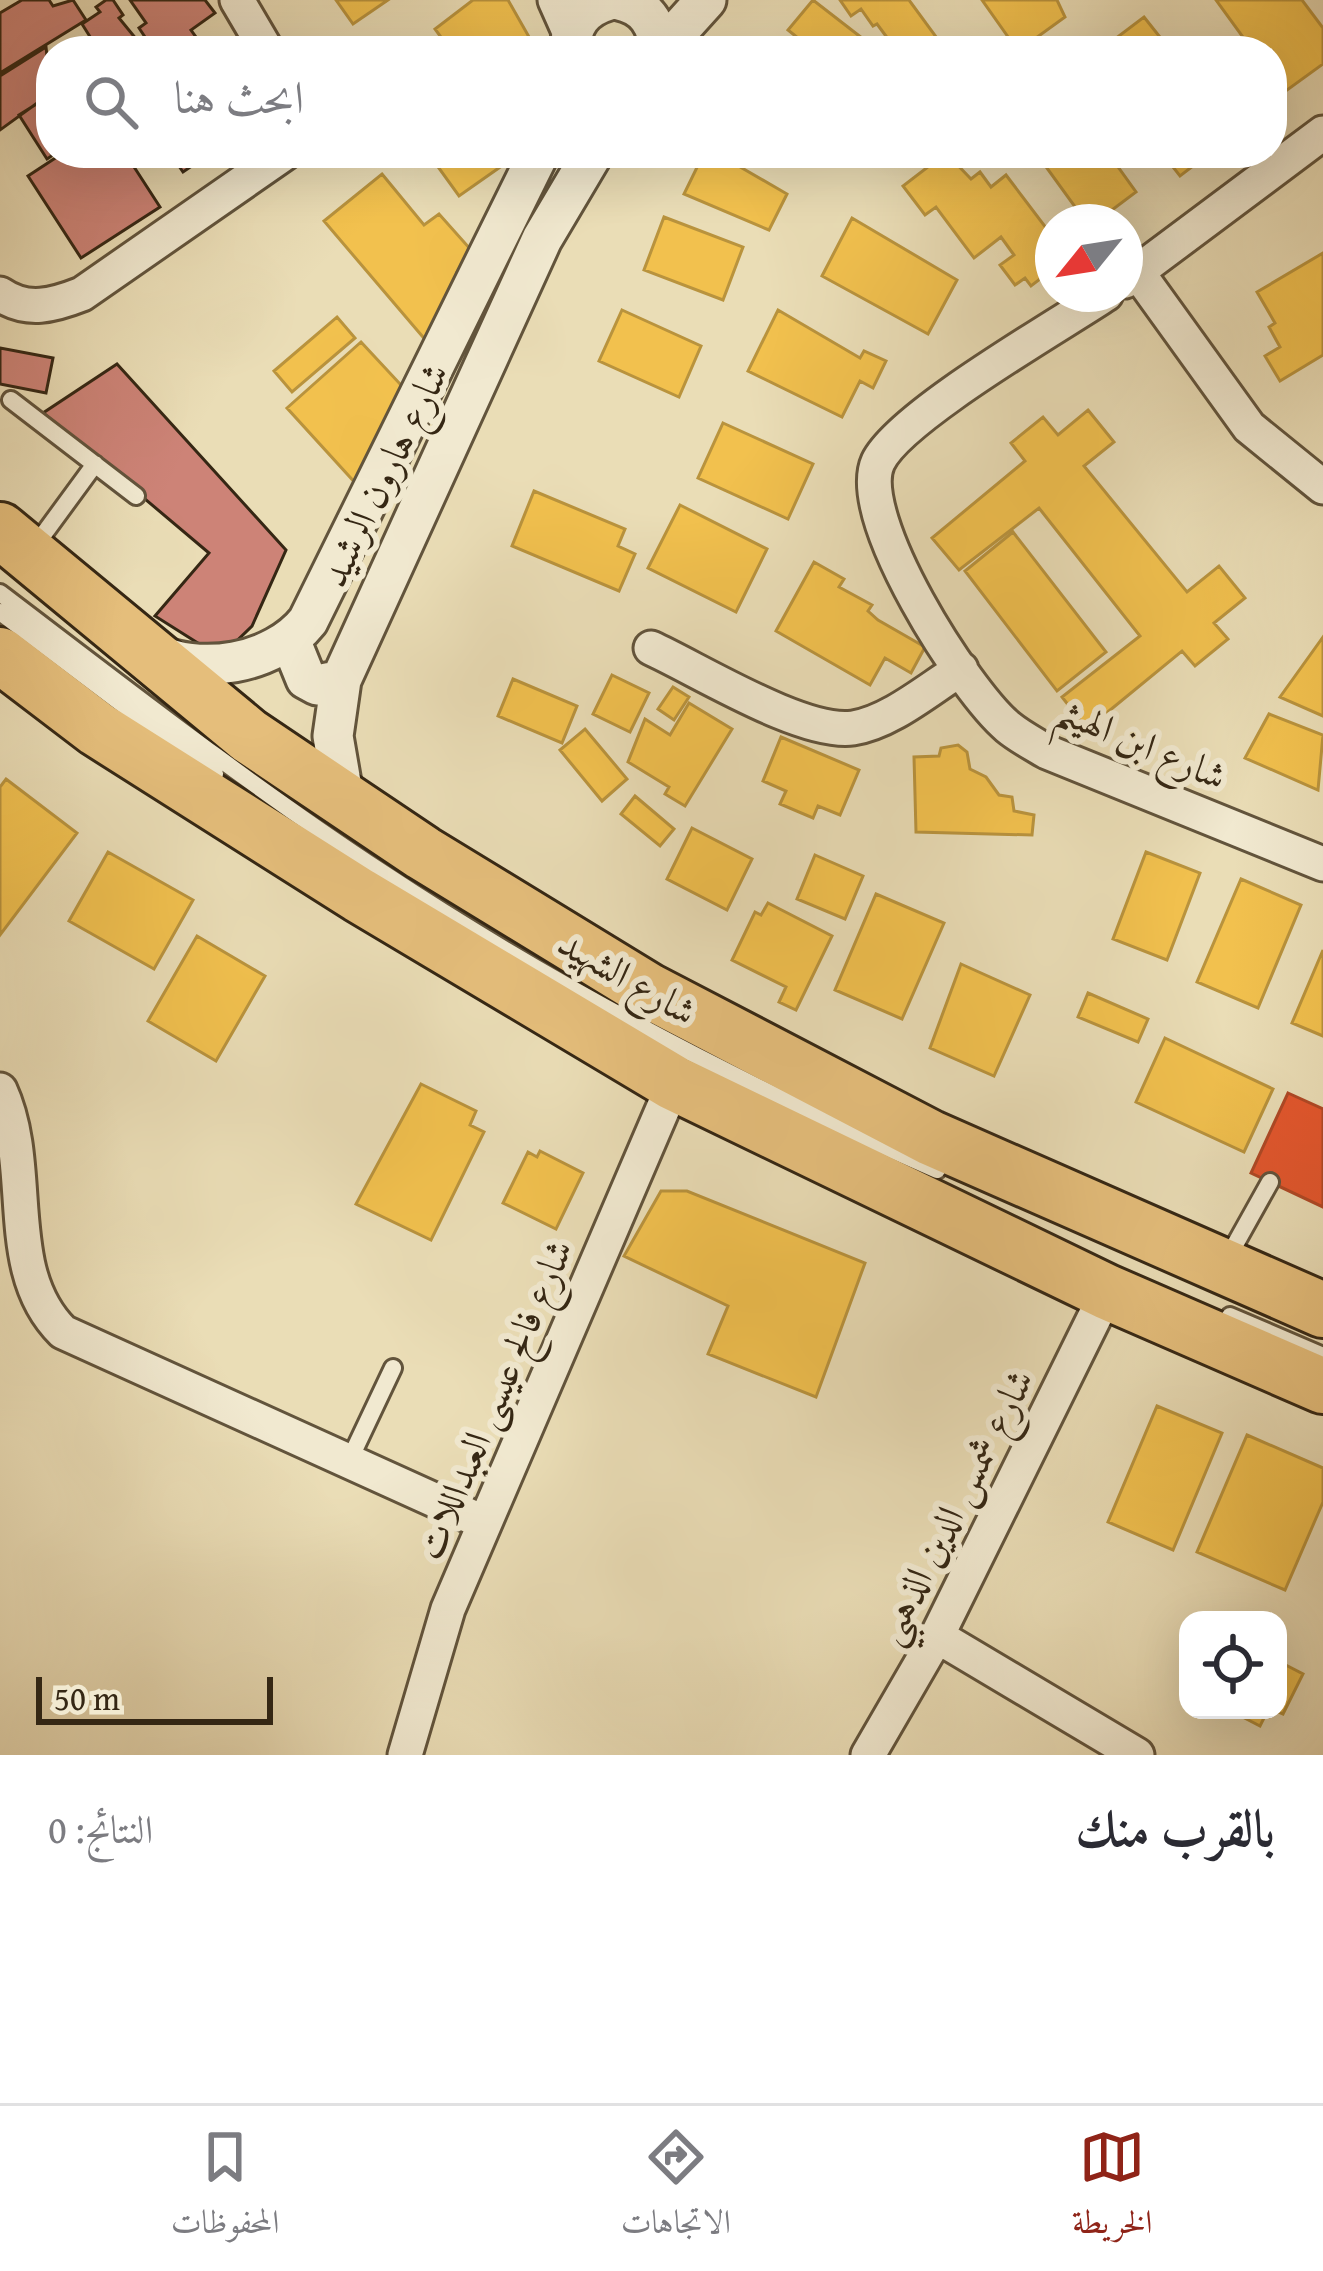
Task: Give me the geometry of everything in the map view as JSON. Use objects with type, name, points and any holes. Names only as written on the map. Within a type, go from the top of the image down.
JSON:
[{"type":"highway","name":"شارع الشهيد","points":[[10,559],[135,643],[249,736],[590,955],[723,1031],[1220,1291],[1323,1310]]},
{"type":"highway","name":"شارع الشهيد","points":[[0,655],[97,729],[318,870],[674,1083],[1107,1292],[1323,1386]]},
{"type":"street","points":[[237,0],[258,36]]},
{"type":"street","points":[[674,36],[706,0]]},
{"type":"street","points":[[605,8],[657,29],[658,36]]},
{"type":"street","points":[[1287,161],[1323,134]]},
{"type":"street","points":[[0,295],[46,307],[82,294],[263,168]]},
{"type":"street","name":"شارع هارون الرشيد","points":[[291,642],[325,596],[532,168]]},
{"type":"street","name":"شارع هارون الرشيد","points":[[344,800],[333,736],[341,680],[542,239],[584,168]]},
{"type":"street","points":[[1143,268],[1277,168]]},
{"type":"street","points":[[1143,292],[1249,427],[1323,488]]},
{"type":"street","name":"شارع ابن الهيثم","points":[[1079,312],[904,430],[878,463],[873,490],[878,515],[921,606],[961,669],[1006,726],[1047,752],[1323,864]]},
{"type":"street","points":[[135,643],[159,656],[239,661],[291,642],[306,679],[317,685],[341,680]]},
{"type":"street","points":[[652,649],[791,713],[852,728],[882,717],[961,669]]},
{"type":"street","name":"شارع فالح عيسى العبداللات","points":[[405,1755],[448,1609],[674,1083]]},
{"type":"street","points":[[0,1090],[18,1144],[26,1276],[46,1316],[83,1343],[485,1522]]},
{"type":"street","name":"شارع شمس الدين الذهبي","points":[[868,1755],[937,1636],[1107,1292]]},
{"type":"street","points":[[937,1636],[1137,1755]]},
{"type":"lane","points":[[11,400],[136,496]]},
{"type":"lane","points":[[0,612],[316,847],[508,970],[722,1088],[949,1184],[703,1060],[458,922],[379,871],[10,559],[95,464]]},
{"type":"lane","points":[[1220,1291],[1270,1182]]},
{"type":"lane","points":[[1220,1291],[1323,1338]]},
{"type":"lane","points":[[1220,1291],[1323,1356]]},
{"type":"lane","points":[[349,1460],[393,1368]]},
{"type":"building: سكن","points":[[336,0],[388,0],[353,24]]},
{"type":"building: سكن","points":[[473,0],[508,0],[528,36],[440,36],[435,29]]},
{"type":"building: سكن","points":[[813,0],[859,36],[795,36],[788,30]]},
{"type":"building: سكن","points":[[840,0],[909,0],[935,36],[886,36],[861,9],[851,16]]},
{"type":"building: سكن","points":[[982,0],[1057,0],[1065,17],[1039,36],[1007,36]]},
{"type":"building: سكن","points":[[1216,0],[1302,0],[1323,28],[1323,64],[1287,90],[1287,36],[1242,36]]},
{"type":"building: سكن","points":[[1144,17],[1159,36],[1119,36]]},
{"type":"building: سكن","points":[[439,168],[499,168],[459,196]]},
{"type":"building: سكن","points":[[697,168],[742,168],[787,194],[769,230],[684,194]]},
{"type":"building: سكن","points":[[926,168],[960,168],[971,179],[980,172],[991,187],[1006,175],[1035,213],[1035,283],[1031,286],[1025,278],[1015,285],[1000,265],[1014,255],[1001,237],[974,258],[936,207],[925,215],[903,186]]},
{"type":"building: سكن","points":[[1047,168],[1119,168],[1136,192],[1120,204],[1073,204]]},
{"type":"building: سكن","points":[[382,174],[424,225],[439,214],[472,251],[457,272],[468,282],[434,350],[324,221]]},
{"type":"building: سكن","points":[[664,217],[743,247],[723,300],[644,270]]},
{"type":"building: سكن","points":[[852,218],[957,280],[928,334],[822,276]]},
{"type":"building: سكن","points":[[1323,253],[1323,355],[1280,381],[1265,356],[1280,347],[1269,327],[1275,323],[1257,292]]},
{"type":"building: سكن","points":[[622,310],[701,346],[679,397],[599,361]]},
{"type":"building: سكن","points":[[778,310],[860,358],[864,351],[886,361],[873,388],[860,381],[842,417],[748,371]]},
{"type":"building: سكن","points":[[337,317],[355,338],[292,392],[274,371]]},
{"type":"building: سكن","points":[[361,342],[414,399],[369,498],[287,408]]},
{"type":"building: سكن","points":[[1088,410],[1114,442],[1084,466],[1187,592],[1219,566],[1245,598],[1214,623],[1228,639],[1195,666],[1182,651],[1087,729],[1062,697],[1140,636],[1039,508],[959,570],[932,538],[1025,461],[1011,443],[1043,417],[1058,435]]},
{"type":"building: سكن","points":[[723,423],[813,464],[788,519],[698,478]]},
{"type":"building: سكن","points":[[534,491],[625,529],[618,546],[635,554],[619,591],[512,546]]},
{"type":"building: سكن","points":[[680,505],[767,549],[736,612],[648,568]]},
{"type":"building: سكن","points":[[1013,532],[1106,652],[1057,691],[965,571]]},
{"type":"building: سكن","points":[[814,562],[844,579],[839,587],[872,605],[868,611],[878,620],[925,647],[911,673],[885,658],[870,685],[776,631]]},
{"type":"building: سكن","points":[[1323,637],[1323,716],[1280,697]]},
{"type":"building: سكن","points":[[612,675],[649,693],[630,732],[593,714]]},
{"type":"building: سكن","points":[[513,679],[577,706],[562,743],[498,716]]},
{"type":"building: سكن","points":[[673,687],[689,697],[674,720],[658,709]]},
{"type":"building: سكن","points":[[689,703],[732,729],[685,806],[665,794],[669,787],[628,762],[645,719],[670,735]]},
{"type":"building: سكن","points":[[1269,714],[1323,735],[1318,790],[1245,758]]},
{"type":"building: سكن","points":[[585,729],[627,779],[602,801],[560,750]]},
{"type":"building: سكن","points":[[781,737],[859,770],[840,815],[818,806],[813,818],[780,804],[786,791],[763,781]]},
{"type":"building: سكن","points":[[958,745],[967,752],[970,769],[986,777],[999,795],[1012,797],[1014,811],[1034,815],[1032,835],[916,832],[914,757],[939,756],[941,748]]},
{"type":"building: سكن","points":[[6,779],[77,833],[0,935],[0,787]]},
{"type":"building: سكن","points":[[635,796],[674,829],[660,846],[621,814]]},
{"type":"building: سكن","points":[[692,828],[752,859],[727,910],[667,879]]},
{"type":"building: سكن","points":[[108,852],[193,900],[154,969],[69,921]]},
{"type":"building: سكن","points":[[1146,852],[1200,873],[1167,960],[1113,939]]},
{"type":"building: سكن","points":[[815,855],[863,876],[845,919],[797,899]]},
{"type":"building: سكن","points":[[1241,879],[1301,905],[1258,1008],[1197,982]]},
{"type":"building: سكن","points":[[876,894],[944,923],[902,1019],[835,990]]},
{"type":"building: سكن","points":[[768,903],[832,936],[796,1010],[779,1002],[786,987],[732,960],[755,912],[761,915]]},
{"type":"building: سكن","points":[[197,936],[265,976],[216,1061],[148,1021]]},
{"type":"building: سكن","points":[[1323,950],[1323,1036],[1292,1023]]},
{"type":"building: سكن","points":[[961,964],[1030,995],[994,1076],[930,1048]]},
{"type":"building: سكن","points":[[1088,993],[1148,1019],[1138,1042],[1078,1017]]},
{"type":"building: سكن","points":[[1165,1038],[1273,1089],[1244,1152],[1136,1102]]},
{"type":"building: سكن","points":[[421,1084],[476,1111],[470,1125],[484,1132],[431,1240],[356,1204]]},
{"type":"building: سكن","points":[[540,1151],[583,1173],[556,1229],[503,1203],[528,1152],[537,1157]]},
{"type":"building: سكن","points":[[661,1191],[687,1191],[865,1263],[816,1397],[708,1354],[728,1306],[624,1256]]},
{"type":"building: سكن","points":[[1157,1406],[1222,1433],[1173,1550],[1108,1522]]},
{"type":"building: سكن","points":[[1247,1435],[1323,1468],[1323,1502],[1285,1590],[1197,1552]]},
{"type":"building: سكن","points":[[1287,1666],[1303,1674],[1287,1706]]},
{"type":"building: متاجر","points":[[1288,1093],[1323,1109],[1323,1207],[1251,1173]]},
{"type":"building: أخرى","points":[[22,0],[49,0],[53,6],[73,0],[86,20],[60,36],[36,36],[36,51],[0,73],[0,13]]},
{"type":"building: أخرى","points":[[113,0],[123,15],[119,18],[134,36],[90,36],[82,24],[100,12],[96,7]]},
{"type":"building: أخرى","points":[[130,0],[205,0],[215,13],[191,30],[195,36],[144,36],[139,28],[146,23]]},
{"type":"building: أخرى","points":[[36,53],[36,104],[0,130],[0,76]]},
{"type":"building: أخرى","points":[[36,104],[36,142],[19,115]]},
{"type":"building: أخرى","points":[[40,168],[135,168],[160,207],[81,258],[28,176]]},
{"type":"building: أخرى","points":[[0,348],[53,358],[46,393],[0,384]]},
{"type":"building: أخرى","points":[[117,364],[286,550],[252,626],[220,657],[155,616],[209,553],[43,413]]}]
